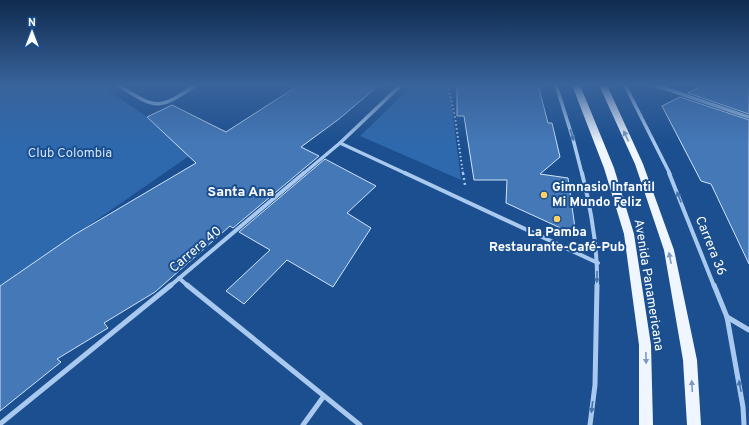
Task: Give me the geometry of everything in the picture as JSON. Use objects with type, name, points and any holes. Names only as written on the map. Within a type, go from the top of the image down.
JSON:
[{"type":"main road","name":"Avenida Panamericana","points":[[584,105],[609,168],[629,234],[645,344],[646,425]]},
{"type":"main road","name":"Avenida Panamericana","points":[[612,105],[639,164],[669,250],[690,360],[694,425]]},
{"type":"street","name":"Carrera 40","points":[[0,424],[180,278],[340,143],[380,105]]},
{"type":"street","points":[[562,105],[573,139],[587,194],[598,263],[595,386],[590,425]]},
{"type":"street","name":"Carrera 36","points":[[634,105],[668,172],[726,317],[744,407],[744,425]]},
{"type":"street","points":[[713,105],[749,117]]},
{"type":"street","points":[[340,143],[598,263]]},
{"type":"street","points":[[180,278],[360,425]]},
{"type":"street","points":[[726,317],[749,330]]},
{"type":"street","points":[[303,425],[324,396]]},
{"type":"path","points":[[452,105],[468,203]]},
{"type":"green space","name":"Club Colombia","points":[[0,105],[130,105],[147,117],[189,156],[20,273],[19,272],[16,274],[17,275],[0,286]]},
{"type":"green space","points":[[392,105],[452,105],[461,180],[360,136]]},
{"type":"building","points":[[172,105],[226,132],[268,105],[356,105],[301,147],[319,156],[233,228],[230,226],[155,292],[104,323],[108,328],[57,359],[61,362],[0,411],[0,286],[74,235],[196,163],[147,117]]},
{"type":"building","points":[[457,105],[543,105],[548,123],[552,123],[560,157],[540,174],[568,178],[576,235],[506,203],[507,180],[474,180],[464,116],[457,116]]},
{"type":"building","points":[[704,105],[749,120],[749,264],[711,184],[701,181],[662,106]]},
{"type":"building","points":[[722,105],[749,105],[749,114]]},
{"type":"building","points":[[325,159],[376,186],[347,213],[371,228],[333,287],[287,260],[244,304],[226,291],[270,250],[239,232]]},
{"type":"place","name":"Gimnasio Infantil Mi Mundo Feliz","points":[[544,195]]},
{"type":"place","name":"La Pamba Restaurante-Café-Pub","points":[[557,219]]},
{"type":"district","name":"Santa Ana","points":[[241,192]]}]
